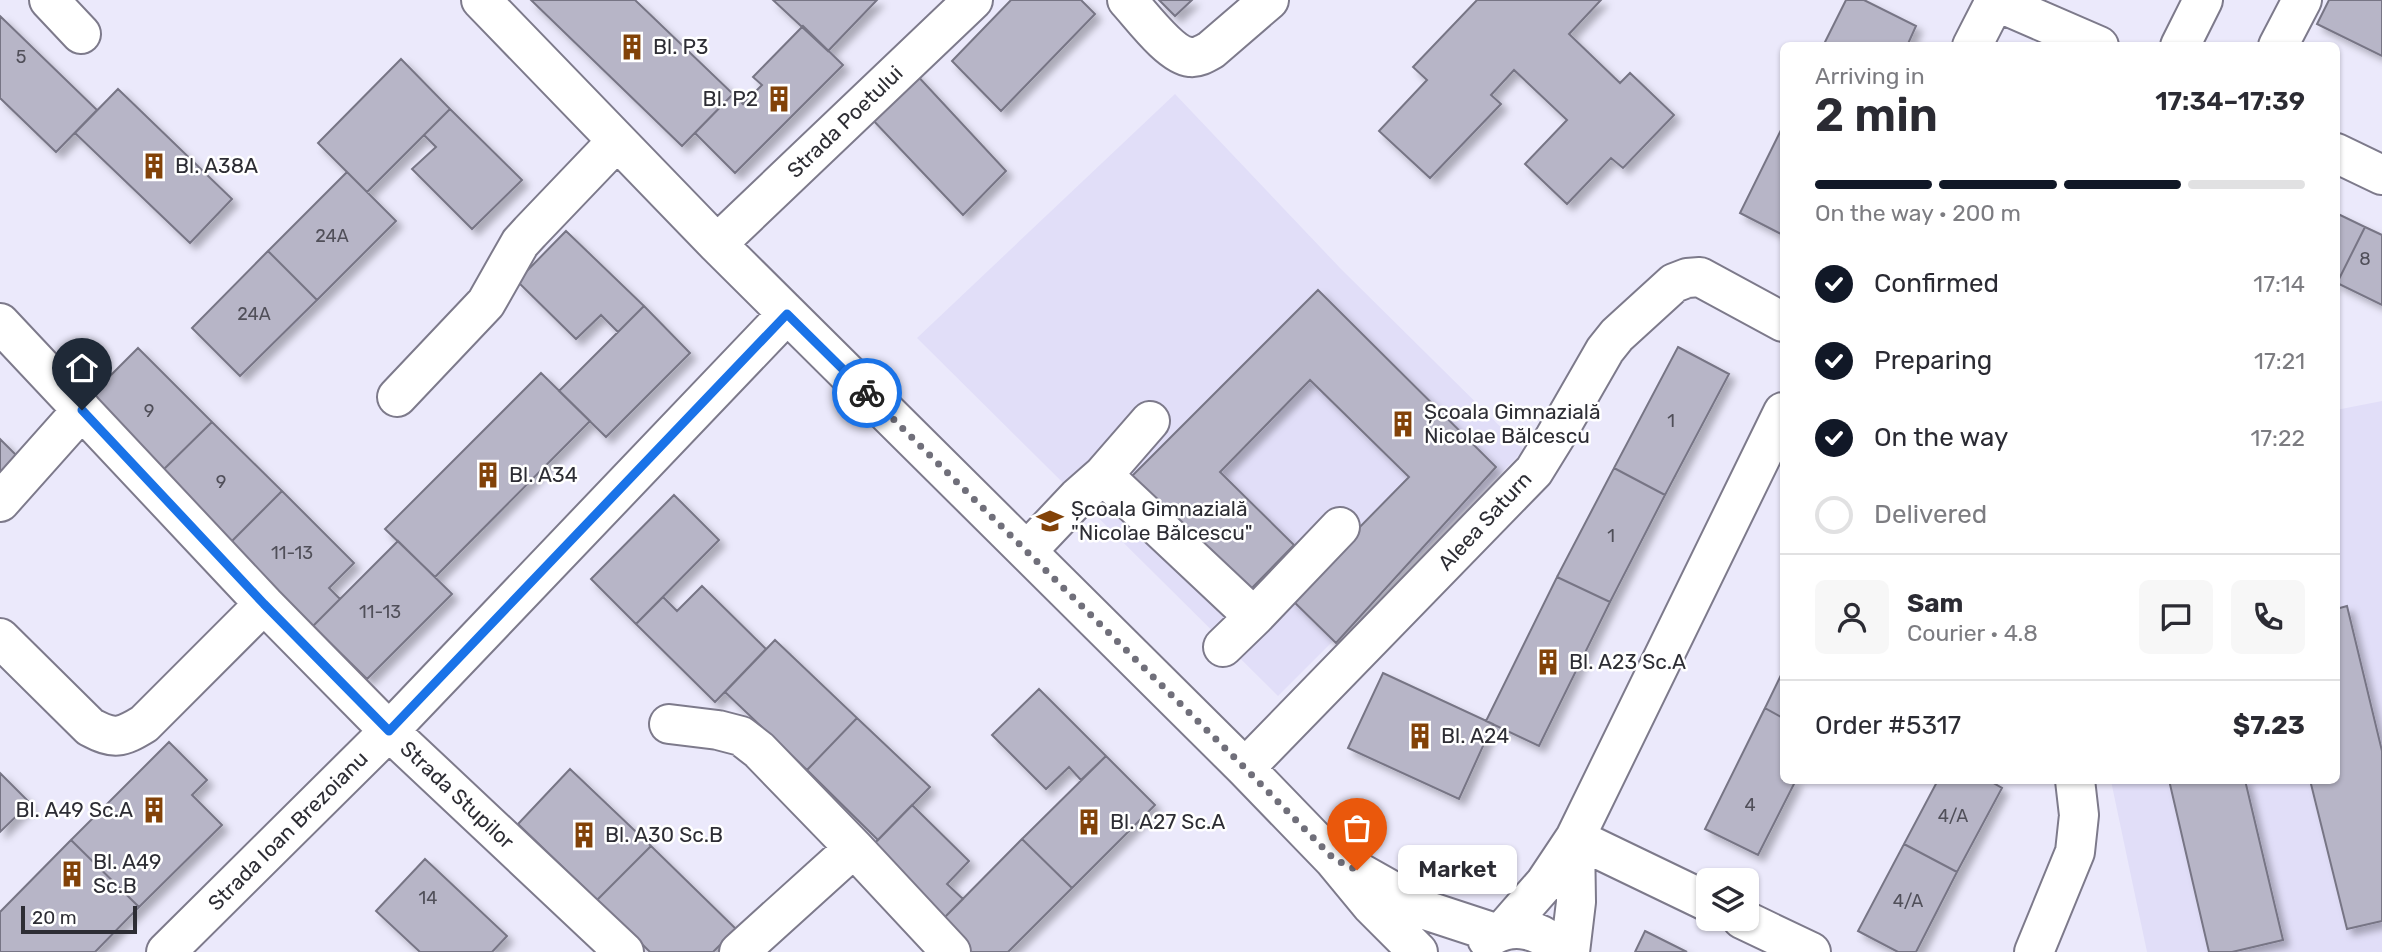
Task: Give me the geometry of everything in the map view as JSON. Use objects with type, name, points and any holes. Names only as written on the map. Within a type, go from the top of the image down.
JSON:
[{"type":"street","points":[[48,0],[81,34]]},
{"type":"street","points":[[481,0],[717,244],[1245,768],[1334,859],[1371,905],[1418,952]]},
{"type":"street","name":"Strada Poetului","points":[[717,244],[973,0]]},
{"type":"street","points":[[1127,0],[1170,47],[1179,54],[1190,57],[1211,50],[1269,0]]},
{"type":"street","points":[[2182,42],[2203,0]]},
{"type":"street","points":[[2280,42],[2302,0]]},
{"type":"street","points":[[1974,42],[1994,1],[2090,42]]},
{"type":"street","points":[[397,397],[486,303],[520,243],[617,141]]},
{"type":"street","points":[[2340,155],[2382,174]]},
{"type":"street","name":"Aleea Saturn","points":[[1245,768],[1526,480],[1555,437],[1605,350],[1617,335],[1674,283],[1700,277],[1780,320]]},
{"type":"street","name":"Strada Ioan Brezoianu","points":[[166,952],[389,731],[787,314]]},
{"type":"street","name":"Strada Stupilor","points":[[0,323],[264,604],[389,731],[624,952]]},
{"type":"street","points":[[0,502],[82,410]]},
{"type":"street","points":[[1490,939],[1545,883],[1575,838],[1780,418]]},
{"type":"street","points":[[1027,551],[1077,497],[1103,475],[1150,421]]},
{"type":"street","points":[[1103,475],[1254,617]]},
{"type":"street","points":[[1223,647],[1340,527]]},
{"type":"street","points":[[0,638],[90,727],[107,736],[121,737],[144,724],[264,604]]},
{"type":"street","points":[[669,724],[718,730],[741,736],[759,750],[951,952]]},
{"type":"street","points":[[2034,952],[2076,852],[2079,815],[2075,784]]},
{"type":"street","points":[[1575,838],[1696,896]]},
{"type":"street","points":[[1570,952],[1576,902],[1575,838]]},
{"type":"street","points":[[739,952],[854,848]]},
{"type":"street","points":[[1334,859],[1428,911],[1490,939],[1512,929],[1530,930],[1546,937],[1561,952]]},
{"type":"street","points":[[1759,927],[1811,952]]},
{"type":"shaded area","points":[[1175,94],[1341,269],[1524,450],[1278,696],[917,338]]},
{"type":"shaded area","points":[[2382,401],[2382,952],[2147,952],[2112,784],[2340,784],[2340,409]]},
{"type":"building","name":"Bl. P3","points":[[531,0],[635,0],[733,94],[682,146]]},
{"type":"building","points":[[773,0],[877,0],[828,51]]},
{"type":"building","points":[[1011,0],[1081,0],[1095,14],[1001,111],[952,61]]},
{"type":"building","points":[[1159,0],[1192,0],[1175,16]]},
{"type":"building","points":[[1477,0],[1601,0],[1569,34],[1620,83],[1630,73],[1674,115],[1623,168],[1611,158],[1567,204],[1525,164],[1567,120],[1514,70],[1491,95],[1501,104],[1430,178],[1379,131],[1427,80],[1413,67]]},
{"type":"building","points":[[1846,0],[1864,0],[1916,26],[1909,42],[1825,42]]},
{"type":"building","points":[[2329,0],[2382,0],[2382,56],[2317,24]]},
{"type":"building","points":[[0,16],[97,110],[56,152],[0,98]]},
{"type":"building","name":"Bl. P2","points":[[803,26],[843,65],[735,173],[695,133],[733,94],[743,104],[762,85],[753,77]]},
{"type":"building","points":[[401,59],[450,109],[367,192],[318,143]]},
{"type":"building","points":[[913,71],[1006,171],[963,215],[870,117]]},
{"type":"building","name":"Bl. A38A","points":[[118,89],[232,199],[190,243],[75,133]]},
{"type":"building","points":[[450,109],[522,180],[472,229],[412,169],[436,147],[424,135]]},
{"type":"building","points":[[1780,132],[1780,233],[1740,213]]},
{"type":"building","points":[[347,172],[396,221],[317,300],[268,251]]},
{"type":"building","points":[[2340,215],[2365,227],[2340,277]]},
{"type":"building","points":[[2365,227],[2382,235],[2382,305],[2340,284],[2340,277]]},
{"type":"building","points":[[566,231],[644,306],[618,332],[601,315],[576,339],[517,281]]},
{"type":"building","points":[[268,251],[317,300],[240,376],[192,328]]},
{"type":"building","name":"Școala Gimnazială Nicolae Bălcescu","points":[[1318,290],[1496,467],[1336,643],[1290,598],[1409,477],[1310,380],[1220,472],[1294,545],[1248,592],[1131,477]]},
{"type":"building","points":[[644,306],[690,353],[606,437],[559,391]]},
{"type":"building","points":[[1678,347],[1729,374],[1665,495],[1614,468]]},
{"type":"building","points":[[138,348],[212,422],[160,473],[86,400]]},
{"type":"building","name":"Bl. A34","points":[[541,373],[590,421],[435,577],[385,529]]},
{"type":"building","points":[[212,422],[282,491],[230,543],[160,473]]},
{"type":"building","points":[[0,439],[17,456],[0,472]]},
{"type":"building","points":[[1614,468],[1665,495],[1610,602],[1557,577]]},
{"type":"building","points":[[282,491],[354,563],[329,588],[340,599],[313,626],[230,543]]},
{"type":"building","points":[[674,495],[719,540],[636,624],[591,579]]},
{"type":"building","points":[[398,541],[452,594],[367,679],[313,626]]},
{"type":"building","name":"Bl. A23 Sc.A","points":[[1557,577],[1610,602],[1539,746],[1486,721]]},
{"type":"building","points":[[702,586],[766,649],[715,702],[636,624],[663,597],[677,611]]},
{"type":"building","points":[[2347,606],[2382,751],[2382,921],[2347,929],[2311,784],[2340,784],[2340,608]]},
{"type":"building","points":[[775,640],[857,718],[807,770],[725,692]]},
{"type":"building","name":"Bl. A24","points":[[1383,673],[1493,724],[1459,799],[1348,748]]},
{"type":"building","points":[[1780,677],[1780,716],[1765,708]]},
{"type":"building","points":[[1039,689],[1106,756],[1081,780],[1069,767],[1046,789],[992,735]]},
{"type":"building","points":[[1765,708],[1780,716],[1780,784],[1794,784],[1758,855],[1705,829]]},
{"type":"building","points":[[857,718],[930,787],[878,840],[807,770]]},
{"type":"building","name":"Bl. A49 Sc.A","points":[[169,742],[207,780],[192,795],[222,825],[139,907],[71,840]]},
{"type":"building","name":"Bl. A27 Sc.A","points":[[1106,756],[1155,805],[1072,888],[1022,839]]},
{"type":"building","name":"Bl. A30 Sc.B","points":[[570,769],[651,846],[597,900],[518,824]]},
{"type":"building","points":[[0,773],[30,803],[0,832]]},
{"type":"building","points":[[1936,784],[1995,784],[2002,788],[1957,872],[1904,844]]},
{"type":"building","points":[[2170,784],[2246,784],[2283,940],[2232,952],[2209,952]]},
{"type":"building","points":[[912,805],[969,861],[947,884],[963,899],[940,922],[867,851]]},
{"type":"building","points":[[1022,839],[1072,888],[1008,952],[971,952],[940,922]]},
{"type":"building","name":"Bl. A49 Sc.B","points":[[71,840],[139,907],[95,952],[0,952],[0,912]]},
{"type":"building","points":[[1904,844],[1957,872],[1916,952],[1898,952],[1858,931]]},
{"type":"building","points":[[651,846],[736,929],[713,952],[650,952],[597,900]]},
{"type":"building","points":[[425,859],[507,936],[492,952],[420,952],[376,911]]},
{"type":"building","points":[[1645,931],[1687,952],[1635,952]]},
{"type":"way so far","points":[[867,393],[1334,859],[1357,870]]},
{"type":"place","name":"Bl. P3","points":[[632,47]]},
{"type":"place","name":"Bl. P2","points":[[779,99]]},
{"type":"place","name":"Bl. A38A","points":[[154,166]]},
{"type":"place","name":"Școala Gimnazială Nicolae Bălcescu","points":[[1403,424]]},
{"type":"place","name":"Bl. A34","points":[[488,475]]},
{"type":"place","name":"Școala Gimnazială \"Nicolae Bălcescu\"","points":[[1050,521]]},
{"type":"place","name":"Bl. A23 Sc.A","points":[[1548,662]]},
{"type":"place","name":"Bl. A24","points":[[1420,736]]},
{"type":"place","name":"Bl. A49 Sc.A","points":[[154,810]]},
{"type":"place","name":"Bl. A27 Sc.A","points":[[1089,822]]},
{"type":"place","name":"Bl. A30 Sc.B","points":[[584,835]]},
{"type":"place","name":"Market","points":[[1357,870]]},
{"type":"place","name":"Bl. A49 Sc.B","points":[[72,874]]},
{"type":"route","points":[[82,410],[264,604],[389,731],[787,314],[867,393]]}]
